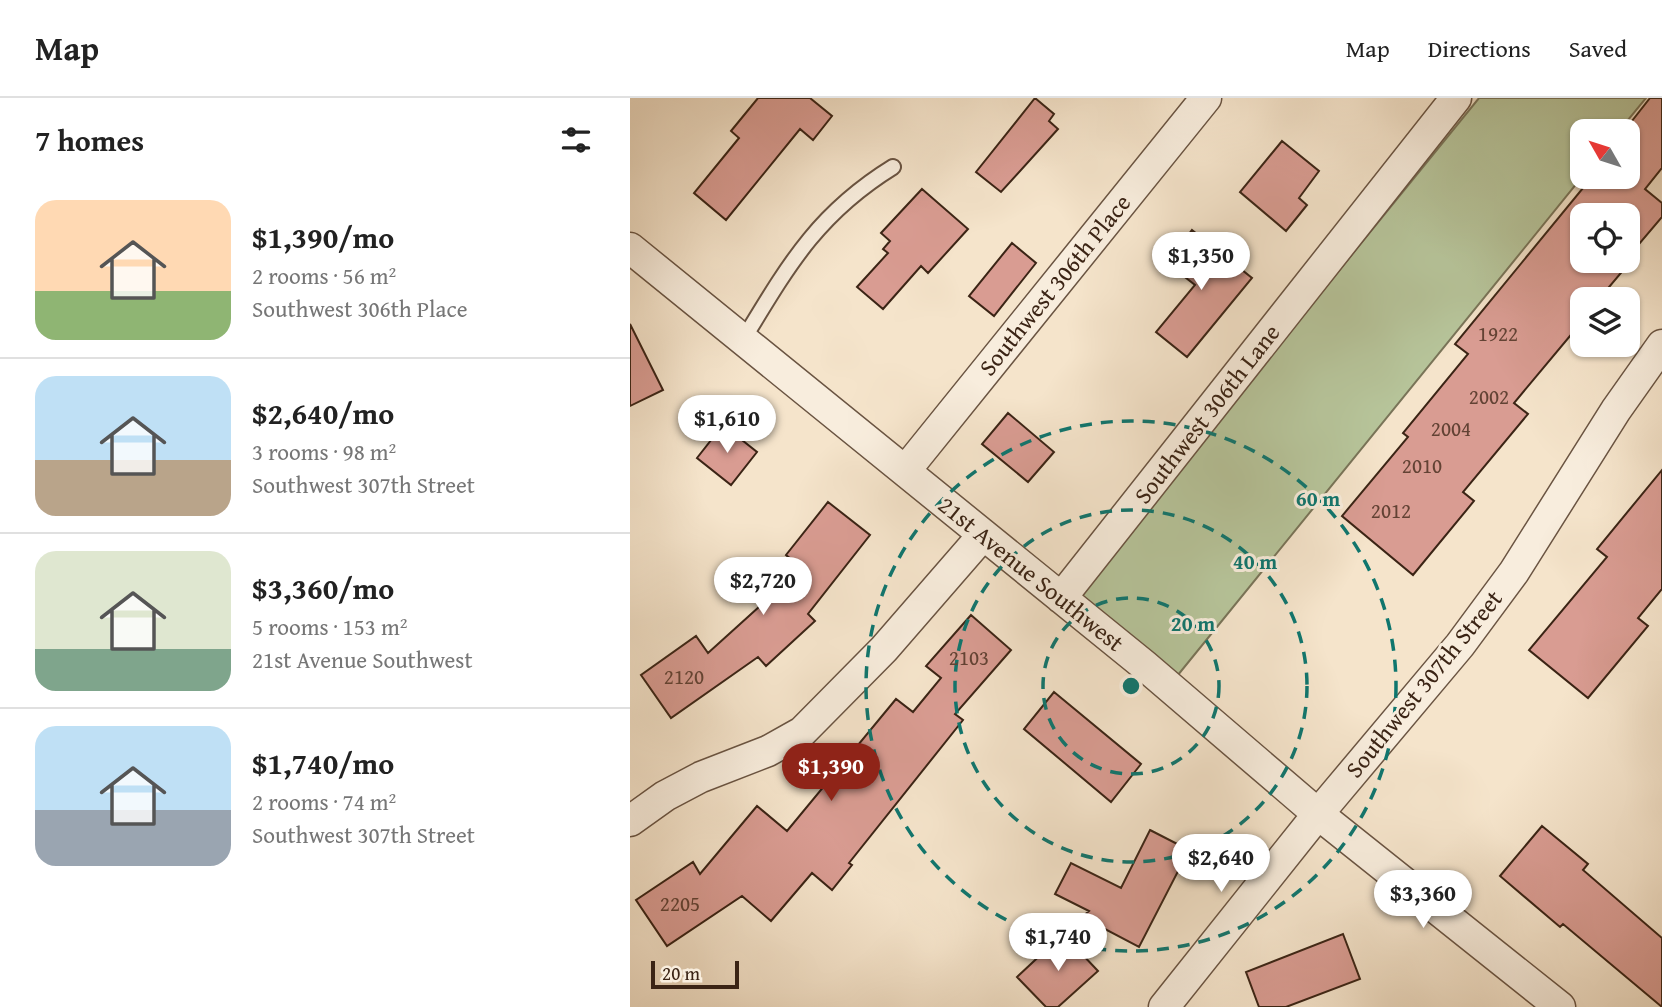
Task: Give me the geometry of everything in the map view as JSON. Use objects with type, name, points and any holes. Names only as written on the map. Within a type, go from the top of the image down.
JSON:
[{"type":"street","name":"Southwest 306th Place","points":[[905,471],[1206,98]]},
{"type":"street","name":"Southwest 306th Lane","points":[[1061,598],[1456,98]]},
{"type":"street","name":"21st Avenue Southwest","points":[[630,248],[1169,686],[1318,814],[1560,1007]]},
{"type":"street","name":"Southwest 307th Street","points":[[1164,1007],[1318,814],[1460,645],[1547,523],[1616,410],[1662,345]]},
{"type":"street","points":[[630,821],[665,796],[701,777],[768,751],[802,732],[884,649],[983,535]]},
{"type":"lane","points":[[743,340],[810,237],[863,186],[893,167]]},
{"type":"green space","points":[[1479,98],[1646,98],[1629,119],[1570,119],[1570,189],[1572,189],[1169,686],[1068,604]]},
{"type":"building","points":[[758,98],[810,98],[832,116],[813,140],[800,129],[726,220],[694,193],[739,138],[731,131]]},
{"type":"building","points":[[1035,98],[1054,114],[1049,121],[1058,129],[1001,192],[976,172]]},
{"type":"building","points":[[1650,98],[1662,98],[1662,168],[1645,189],[1662,203],[1662,217],[1640,243],[1640,203],[1571,203],[1582,189],[1640,189],[1640,119],[1634,119]]},
{"type":"building","points":[[1282,141],[1319,171],[1299,198],[1307,205],[1286,231],[1240,192]]},
{"type":"building","points":[[922,189],[968,229],[928,273],[921,266],[883,309],[857,287],[888,253],[883,249],[890,241],[881,233]]},
{"type":"building","points":[[1570,204],[1570,273],[1621,273],[1609,287],[1570,287],[1570,336],[1514,403],[1528,414],[1463,492],[1474,501],[1413,575],[1342,516],[1408,437],[1403,433],[1468,354],[1455,344]]},
{"type":"building","points":[[1192,230],[1252,278],[1187,357],[1156,332],[1195,285],[1167,263]]},
{"type":"building","points":[[1012,243],[1036,263],[994,316],[969,296]]},
{"type":"building","points":[[630,324],[663,390],[630,406]]},
{"type":"building","points":[[1008,413],[1054,452],[1028,482],[982,444]]},
{"type":"building","points":[[723,425],[757,452],[731,485],[697,458]]},
{"type":"building","points":[[1662,470],[1662,589],[1638,618],[1648,626],[1588,698],[1529,650],[1607,557],[1597,549]]},
{"type":"building","points":[[828,502],[870,535],[808,614],[815,621],[766,666],[758,657],[671,718],[641,675],[696,636],[708,653],[802,568],[786,555]]},
{"type":"building","points":[[971,615],[1011,650],[955,714],[963,720],[849,863],[852,865],[832,890],[812,873],[771,921],[742,896],[667,946],[636,900],[693,862],[700,874],[757,806],[787,831],[896,699],[913,712],[941,678],[926,666]]},
{"type":"building","points":[[1054,692],[1141,764],[1111,802],[1024,729]]},
{"type":"building","points":[[1542,826],[1588,864],[1583,870],[1662,938],[1662,1007],[1563,924],[1560,927],[1500,876]]},
{"type":"building","points":[[1150,830],[1189,850],[1139,947],[1082,917],[1089,911],[1055,894],[1071,863],[1121,888]]},
{"type":"building","points":[[1063,934],[1098,971],[1058,1007],[1046,1007],[1017,977]]},
{"type":"building","points":[[1343,934],[1360,979],[1286,1007],[1259,1007],[1246,972]]}]
